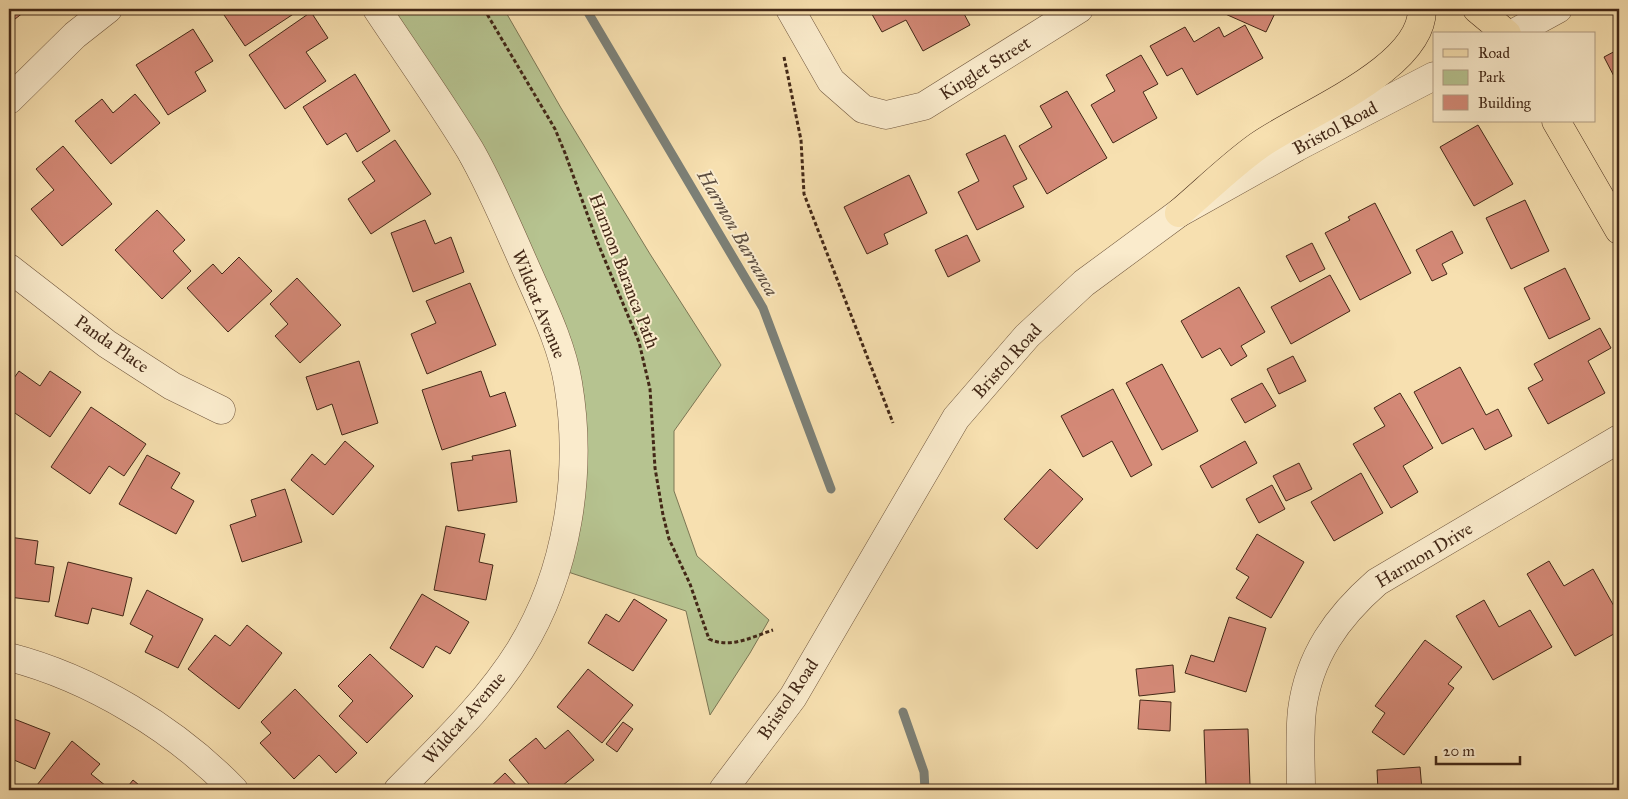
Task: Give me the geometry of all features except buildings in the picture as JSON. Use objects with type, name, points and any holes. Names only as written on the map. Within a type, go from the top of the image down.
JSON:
[{"type":"main road","points":[[1179,213],[1258,146],[1391,64],[1408,47],[1417,31],[1422,16],[1422,9]]},
{"type":"main road","points":[[1477,9],[1507,32]]},
{"type":"main road","points":[[1507,9],[1510,32]]},
{"type":"main road","points":[[1557,122],[1619,230]]},
{"type":"street","points":[[9,100],[75,35],[108,9]]},
{"type":"street","name":"Wildcat Avenue","points":[[377,9],[469,150],[488,185],[553,330],[568,382],[574,441],[570,514],[556,568],[542,608],[521,649],[491,692],[398,790]]},
{"type":"street","name":"Kinglet Street","points":[[790,9],[831,81],[863,110],[886,115],[924,106],[1079,9]]},
{"type":"street","points":[[1514,32],[1558,9]]},
{"type":"street","name":"Bristol Road","points":[[723,790],[794,697],[956,418],[1026,336],[1084,283],[1179,213],[1297,147],[1433,77]]},
{"type":"street","name":"Panda Place","points":[[9,268],[107,344],[172,386],[221,410]]},
{"type":"street","name":"Harmon Drive","points":[[1301,790],[1302,710],[1307,684],[1318,655],[1333,627],[1354,602],[1376,582],[1619,439]]},
{"type":"street","points":[[9,657],[62,675],[126,706],[200,758],[234,790]]},
{"type":"path","name":"Harmon Baranca Path","points":[[484,9],[555,129],[596,241],[639,342],[650,389],[655,468],[663,515],[669,539],[690,584],[709,639],[718,644],[727,644],[773,630]]},
{"type":"path","points":[[782,49],[801,140],[804,194],[893,422]]},
{"type":"green space","points":[[377,9],[504,9],[561,108],[650,254],[721,365],[674,431],[674,491],[697,556],[769,620],[710,715],[686,611],[556,568],[570,514],[553,330]]},
{"type":"waterway","name":"Harmon Barranca","points":[[586,9],[763,308],[831,489]]},
{"type":"waterway","name":"Harmon Barranca","points":[[903,712],[924,772],[925,790]]}]
